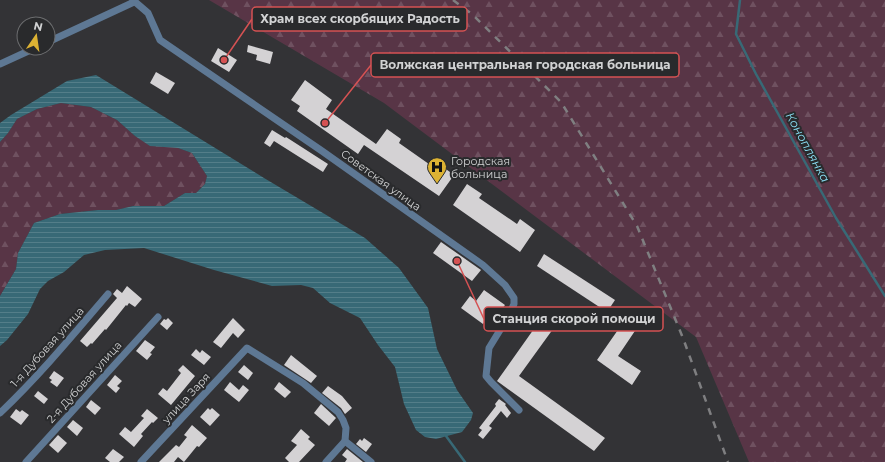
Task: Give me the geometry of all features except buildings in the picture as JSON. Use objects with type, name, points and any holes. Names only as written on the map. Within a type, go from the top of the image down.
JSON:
[{"type":"street","points":[[56,38],[134,1]]},
{"type":"street","name":"Советская улица","points":[[134,1],[148,13],[160,40],[322,151],[483,266],[505,284],[514,298],[514,304],[508,317],[489,348],[486,376],[519,410]]},
{"type":"street","points":[[0,64],[18,56]]},
{"type":"street","name":"1-я Дубовая улица","points":[[0,413],[60,351],[108,294]]},
{"type":"street","name":"2-я Дубовая улица","points":[[26,462],[158,316]]},
{"type":"street","name":"улица Заря","points":[[141,462],[247,348],[303,383],[338,412],[344,420],[346,428],[345,441]]},
{"type":"street","points":[[326,462],[345,441],[371,462]]},
{"type":"green space","points":[[209,0],[885,0],[885,462],[749,462],[696,337],[384,103]]},
{"type":"green space","points":[[61,103],[91,107],[117,120],[135,136],[192,153],[207,176],[205,184],[196,193],[185,193],[164,206],[133,206],[116,210],[98,210],[60,214],[34,223],[18,253],[16,269],[0,296],[0,142],[17,119],[37,109]]},
{"type":"water","points":[[96,75],[365,238],[399,268],[428,308],[437,349],[457,390],[473,413],[471,420],[462,432],[436,439],[425,437],[416,430],[404,404],[395,367],[360,318],[330,303],[313,288],[301,285],[272,286],[144,248],[105,250],[84,255],[64,272],[48,281],[40,289],[28,314],[7,340],[0,346],[0,296],[16,269],[18,253],[34,223],[60,214],[98,210],[116,210],[133,206],[164,206],[185,193],[196,193],[205,184],[207,176],[192,153],[178,148],[150,146],[135,136],[117,120],[91,107],[61,103],[37,109],[17,119],[0,142],[0,123],[11,115],[67,81]]},
{"type":"waterway","name":"Коноплянка","points":[[740,0],[736,34],[756,74],[836,218],[885,296]]},
{"type":"waterway","name":"Коноплянка","points":[[446,436],[465,462]]},
{"type":"railway","points":[[453,0],[473,15],[561,102],[637,226],[683,338],[728,462]]},
{"type":"place","name":"Храм всех скорбящих Радость","points":[[224,60]]},
{"type":"place","name":"Волжская центральная городская больница","points":[[325,123]]},
{"type":"place","name":"Городская больница","points":[[437,184]]},
{"type":"place","name":"Станция скорой помощи","points":[[457,261]]}]
